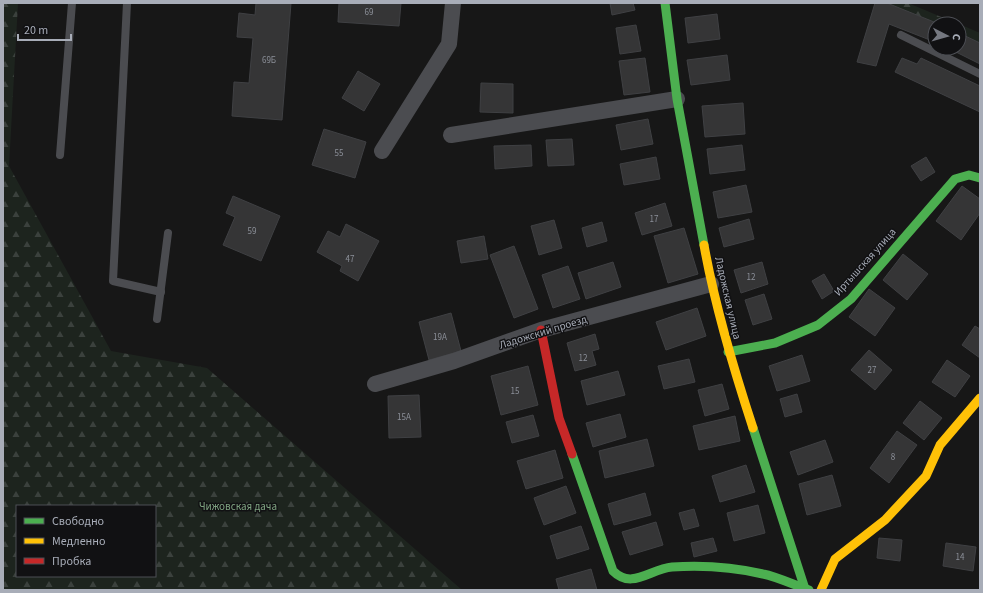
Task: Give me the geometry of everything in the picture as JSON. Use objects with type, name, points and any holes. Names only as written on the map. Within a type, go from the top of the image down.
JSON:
[{"type":"street","points":[[382,151],[449,44],[453,3]]},
{"type":"street","name":"Ладожская улица","points":[[665,3],[678,99],[711,284],[728,352],[807,590]]},
{"type":"street","points":[[451,135],[678,99]]},
{"type":"street","name":"Иртышская улица","points":[[728,352],[775,342],[818,325],[851,299],[955,179],[969,175],[980,178]]},
{"type":"street","name":"Ладожский проезд","points":[[375,384],[454,361],[541,330],[711,284]]},
{"type":"street","points":[[541,330],[559,418],[613,572],[620,578],[628,580],[670,566],[712,566],[764,574],[807,590]]},
{"type":"street","points":[[821,590],[835,559],[885,520],[926,476],[940,445],[980,398]]},
{"type":"lane","points":[[60,155],[72,3]]},
{"type":"lane","points":[[127,3],[113,281],[162,292]]},
{"type":"lane","points":[[901,35],[980,74]]},
{"type":"lane","points":[[157,319],[162,292],[168,233]]},
{"type":"green space","name":"Чижовская дача","points":[[3,3],[18,3],[9,166],[111,351],[207,368],[462,590],[3,590]]},
{"type":"green space","points":[[887,3],[908,3],[939,16],[927,16],[927,19]]},
{"type":"green space","points":[[967,27],[980,33],[980,43],[967,37]]},
{"type":"building","points":[[256,3],[291,3],[282,120],[232,116],[234,82],[249,83],[253,38],[237,37],[239,13],[255,15]]},
{"type":"building","points":[[339,3],[401,3],[399,26],[338,22]]},
{"type":"building","points":[[610,3],[633,3],[635,10],[612,15]]},
{"type":"building","points":[[875,3],[887,3],[927,19],[927,39],[889,24],[876,66],[857,62]]},
{"type":"building","points":[[717,14],[720,39],[688,43],[685,18]]},
{"type":"building","points":[[636,25],[641,51],[620,54],[616,28]]},
{"type":"building","points":[[967,37],[980,43],[980,64],[964,56],[967,56]]},
{"type":"building","points":[[727,55],[730,80],[691,85],[687,60]]},
{"type":"building","points":[[645,58],[650,92],[624,95],[619,61]]},
{"type":"building","points":[[902,58],[917,64],[921,58],[980,86],[980,112],[895,72]]},
{"type":"building","points":[[358,71],[380,84],[364,111],[342,98]]},
{"type":"building","points":[[481,83],[513,84],[513,113],[480,112]]},
{"type":"building","points":[[743,103],[745,134],[705,137],[702,106]]},
{"type":"building","points":[[648,119],[653,144],[621,150],[616,125]]},
{"type":"building","points":[[324,129],[366,142],[355,178],[312,165]]},
{"type":"building","points":[[572,139],[574,165],[548,166],[546,140]]},
{"type":"building","points":[[531,145],[532,166],[495,169],[494,146]]},
{"type":"building","points":[[742,145],[745,170],[710,174],[707,149]]},
{"type":"building","points":[[656,157],[660,179],[624,185],[620,164]]},
{"type":"building","points":[[926,157],[935,172],[921,181],[911,166]]},
{"type":"building","points":[[746,185],[752,212],[718,218],[713,192]]},
{"type":"building","points":[[962,186],[980,199],[980,213],[961,240],[936,221]]},
{"type":"building","points":[[233,196],[280,216],[261,261],[223,245],[235,217],[226,213]]},
{"type":"building","points":[[665,203],[672,226],[642,235],[635,213]]},
{"type":"building","points":[[749,219],[754,239],[724,247],[719,228]]},
{"type":"building","points":[[554,220],[562,248],[539,255],[531,226]]},
{"type":"building","points":[[602,222],[607,241],[587,247],[582,228]]},
{"type":"building","points":[[346,224],[379,241],[358,281],[340,271],[342,266],[317,252],[328,231],[340,237]]},
{"type":"building","points":[[684,228],[698,274],[668,283],[654,236]]},
{"type":"building","points":[[484,236],[488,259],[461,263],[457,241]]},
{"type":"building","points":[[514,246],[538,309],[514,318],[490,255]]},
{"type":"building","points":[[903,254],[928,274],[907,300],[883,280]]},
{"type":"building","points":[[613,262],[621,287],[586,299],[578,273]]},
{"type":"building","points":[[762,262],[768,284],[741,293],[734,270]]},
{"type":"building","points":[[568,266],[580,299],[553,308],[542,275]]},
{"type":"building","points":[[824,274],[834,291],[822,299],[812,281]]},
{"type":"building","points":[[869,289],[895,308],[875,336],[849,317]]},
{"type":"building","points":[[764,294],[772,319],[753,325],[745,300]]},
{"type":"building","points":[[697,308],[706,336],[666,350],[656,322]]},
{"type":"building","points":[[451,313],[461,351],[429,360],[419,322]]},
{"type":"building","points":[[975,326],[980,329],[980,358],[962,345]]},
{"type":"building","points":[[595,334],[599,349],[592,351],[596,365],[575,371],[567,343]]},
{"type":"building","points":[[869,350],[892,370],[875,390],[851,370]]},
{"type":"building","points":[[802,355],[810,381],[777,391],[769,366]]},
{"type":"building","points":[[689,359],[695,382],[664,389],[658,366]]},
{"type":"building","points":[[947,360],[970,376],[955,397],[932,382]]},
{"type":"building","points":[[528,366],[538,405],[501,415],[491,376]]},
{"type":"building","points":[[618,371],[625,395],[587,405],[581,381]]},
{"type":"building","points":[[722,384],[729,409],[705,416],[698,390]]},
{"type":"building","points":[[797,394],[802,412],[785,417],[780,399]]},
{"type":"building","points":[[419,395],[421,437],[389,438],[388,396]]},
{"type":"building","points":[[920,401],[942,418],[924,440],[903,423]]},
{"type":"building","points":[[620,414],[626,437],[593,447],[586,423]]},
{"type":"building","points":[[533,415],[539,436],[512,443],[506,422]]},
{"type":"building","points":[[735,416],[740,441],[699,450],[693,426]]},
{"type":"building","points":[[897,431],[917,445],[889,483],[870,468]]},
{"type":"building","points":[[647,439],[654,466],[605,478],[599,451]]},
{"type":"building","points":[[825,440],[833,462],[798,475],[790,452]]},
{"type":"building","points":[[555,450],[563,478],[526,489],[517,461]]},
{"type":"building","points":[[746,465],[755,492],[720,502],[712,476]]},
{"type":"building","points":[[832,475],[841,506],[807,515],[799,484]]},
{"type":"building","points":[[566,486],[576,513],[544,525],[534,498]]},
{"type":"building","points":[[645,493],[651,515],[614,525],[608,504]]},
{"type":"building","points":[[758,505],[765,533],[734,541],[727,513]]},
{"type":"building","points":[[694,509],[699,526],[684,530],[679,513]]},
{"type":"building","points":[[656,522],[663,545],[630,555],[622,532]]},
{"type":"building","points":[[581,526],[589,549],[557,559],[550,536]]},
{"type":"building","points":[[713,538],[717,551],[694,557],[691,543]]},
{"type":"building","points":[[879,538],[902,540],[900,561],[877,558]]},
{"type":"building","points":[[946,543],[976,547],[973,571],[943,566]]},
{"type":"building","points":[[591,569],[597,590],[559,590],[556,579]]},
{"type":"traffic: fast","points":[[665,3],[677,99],[704,245]]},
{"type":"traffic: fast","points":[[728,352],[775,343],[818,325],[851,299],[955,179],[969,175],[980,178]]},
{"type":"traffic: fast","points":[[753,428],[805,589]]},
{"type":"traffic: fast","points":[[572,454],[613,571],[620,576],[627,579],[634,579],[672,567],[718,567],[769,575],[809,590]]},
{"type":"traffic: slow","points":[[704,245],[713,291],[725,337],[753,428]]},
{"type":"traffic: slow","points":[[821,590],[835,559],[885,520],[926,476],[940,445],[980,398]]},
{"type":"traffic: jam","points":[[541,330],[559,418],[572,454]]}]
